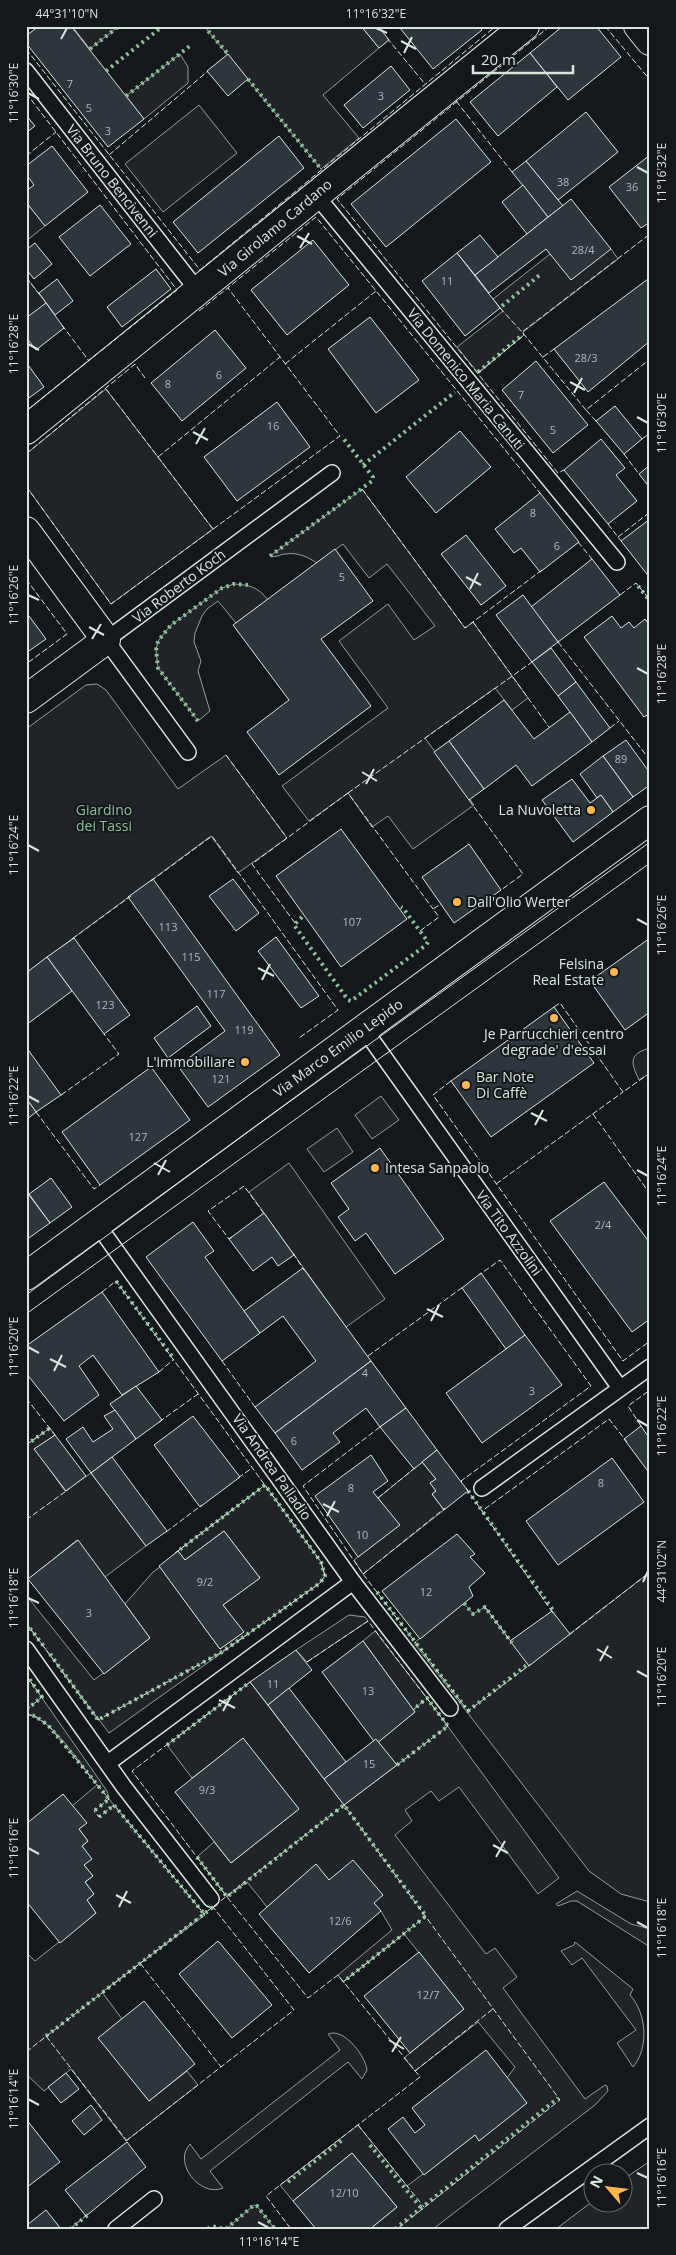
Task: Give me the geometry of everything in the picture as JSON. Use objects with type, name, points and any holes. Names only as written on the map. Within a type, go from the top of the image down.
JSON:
[{"type":"street","name":"Via Girolamo Cardano","points":[[26,430],[315,194],[525,26]]},
{"type":"street","points":[[638,26],[650,41]]},
{"type":"street","points":[[26,530],[106,640]]},
{"type":"street","name":"Via Roberto Koch","points":[[26,699],[106,640]]},
{"type":"street","name":"Via Marco Emilio Lepido","points":[[26,1276],[650,820]]},
{"type":"lane","name":"Via Bruno Bencivenni","points":[[26,71],[198,291]]},
{"type":"lane","name":"Via Domenico Maria Canuti","points":[[315,194],[617,562]]},
{"type":"lane","name":"Via Roberto Koch","points":[[106,640],[332,473]]},
{"type":"lane","points":[[106,640],[188,752]]},
{"type":"lane","name":"Via Tito Azzolini","points":[[364,1029],[620,1388]]},
{"type":"lane","name":"Via Andrea Palladio","points":[[97,1224],[353,1582],[450,1708]]},
{"type":"lane","points":[[482,1488],[650,1366]]},
{"type":"lane","points":[[108,1763],[353,1582]]},
{"type":"lane","points":[[26,1649],[108,1763],[211,1899]]},
{"type":"lane","points":[[507,2229],[650,2126]]},
{"type":"lane","points":[[116,2229],[154,2199]]},
{"type":"green space","points":[[72,26],[119,26],[90,49]]},
{"type":"green space","points":[[204,26],[361,26],[379,48],[323,95],[359,138],[321,169]]},
{"type":"green space","points":[[180,54],[188,67],[188,83],[144,119],[126,96]]},
{"type":"green space","points":[[199,105],[237,153],[163,212],[125,164]]},
{"type":"green space","points":[[26,202],[45,226],[26,241]]},
{"type":"green space","points":[[611,249],[618,259],[523,332],[524,335],[478,373],[457,347],[503,311],[493,299],[550,254]]},
{"type":"green space","points":[[26,277],[46,303],[28,317],[26,315]]},
{"type":"green space","points":[[106,389],[213,529],[111,604],[26,486],[26,454]]},
{"type":"green space","points":[[362,489],[465,628],[473,622],[528,698],[512,710],[495,688],[425,738],[474,805],[413,849],[388,816],[372,827],[348,793],[309,821],[282,786],[388,708],[339,641],[388,604],[414,640],[435,626],[387,564],[369,578],[343,544],[317,563],[298,554],[270,556]]},
{"type":"green space","points":[[234,584],[253,588],[261,592],[268,600],[236,623],[218,601],[207,609],[202,616],[195,633],[194,642],[201,661],[198,671],[210,711],[198,721],[158,668],[156,650],[158,641],[171,625],[222,588]]},
{"type":"green space","name":"Giardino dei Tassi","points":[[97,684],[106,690],[178,789],[226,755],[287,838],[238,873],[211,836],[26,973],[26,729],[86,685]]},
{"type":"green space","points":[[650,1048],[650,1073],[639,1080],[634,1069],[633,1060],[638,1053]]},
{"type":"green space","points":[[381,1096],[399,1120],[372,1139],[355,1115]]},
{"type":"green space","points":[[337,1128],[353,1152],[324,1172],[307,1149]]},
{"type":"green space","points":[[289,1163],[385,1299],[346,1327],[249,1192]]},
{"type":"green space","points":[[50,1428],[55,1435],[35,1449],[65,1491],[91,1473],[146,1546],[105,1577],[77,1540],[26,1581],[26,1445]]},
{"type":"green space","points":[[422,1462],[436,1479],[431,1483],[436,1491],[432,1494],[444,1510],[363,1574],[354,1560],[399,1525],[378,1498]]},
{"type":"green space","points":[[265,1485],[321,1562],[325,1576],[320,1583],[109,1733],[26,1623],[26,1595],[94,1680],[150,1638],[125,1604],[153,1572],[160,1567],[220,1649],[243,1632],[223,1605],[260,1578],[224,1531],[185,1560],[178,1551]]},
{"type":"green space","points":[[650,1572],[650,1902],[621,1894],[589,1871],[414,1643],[464,1603],[473,1614],[485,1607],[529,1665]]},
{"type":"green space","points":[[349,1615],[365,1617],[368,1621],[307,1662],[296,1650]]},
{"type":"green space","points":[[375,1631],[427,1698],[559,1878],[538,1894],[459,1787],[439,1801],[431,1791],[405,1810],[412,1821],[395,1835],[486,1954],[495,1948],[517,1977],[503,1988],[585,2099],[605,2085],[608,2091],[595,2105],[433,2229],[370,2229],[397,2207],[352,2153],[293,2201],[280,2185],[358,2125],[407,2186],[475,2135],[479,2140],[507,2078],[515,2067],[478,2022],[415,2071],[404,2058],[464,2009],[404,1934],[343,1982],[338,1975],[392,1930],[381,1911],[329,1880],[316,1865],[267,1907],[247,1882],[227,1897],[197,1857],[214,1842],[231,1863],[299,1809],[243,1739],[192,1778],[167,1745],[250,1682],[344,1805],[397,1765],[378,1742],[415,1712],[363,1641]]},
{"type":"green space","points":[[26,1675],[107,1791],[109,1799],[205,1915],[102,1992],[122,2019],[99,2038],[149,2101],[187,2071],[198,2085],[126,2141],[71,2069],[44,2091],[26,2074],[26,1952],[35,1961],[96,1913],[87,1900],[94,1894],[85,1882],[93,1876],[84,1865],[91,1859],[82,1846],[88,1841],[79,1829],[86,1823],[72,1806],[97,1785],[56,1733],[46,1724],[26,1714]]},
{"type":"green space","points":[[577,1891],[631,1924],[650,1929],[650,1947],[577,1901],[571,1901],[558,1906],[556,1904]]},
{"type":"green space","points":[[575,1942],[633,1989],[630,1995],[636,2003],[643,2021],[644,2041],[642,2050],[633,2067],[617,2043],[636,2030],[582,1958],[572,1965],[561,1951],[574,1945]]},
{"type":"green space","points":[[328,2034],[344,2036],[363,2058],[367,2070],[362,2079],[348,2062],[210,2171],[223,2188],[215,2190],[206,2188],[198,2183],[187,2169],[184,2160],[185,2152],[190,2144],[201,2159],[340,2050]]},
{"type":"green space","points":[[650,2161],[650,2229],[556,2229],[584,2208],[584,2212],[634,2212],[634,2172]]},
{"type":"green space","points":[[254,2205],[257,2206],[275,2229],[226,2229]]},
{"type":"building","points":[[39,26],[71,26],[144,119],[108,147],[26,43],[26,36]]},
{"type":"building","points":[[361,26],[378,26],[389,40],[379,48]]},
{"type":"building","points":[[401,26],[479,26],[482,30],[433,69],[400,28]]},
{"type":"building","points":[[563,26],[596,26],[621,57],[568,100],[530,53]]},
{"type":"building","points":[[530,53],[557,87],[498,136],[470,102]]},
{"type":"building","points":[[228,54],[248,79],[228,96],[207,71]]},
{"type":"building","points":[[391,66],[410,90],[363,128],[344,105]]},
{"type":"building","points":[[586,112],[618,152],[558,200],[526,161]]},
{"type":"building","points":[[26,115],[35,126],[26,133]]},
{"type":"building","points":[[456,119],[491,162],[386,247],[351,204]]},
{"type":"building","points":[[279,136],[304,168],[198,253],[173,222]]},
{"type":"building","points":[[52,146],[88,192],[45,226],[26,202],[26,191],[34,185],[26,174],[26,166]]},
{"type":"building","points":[[650,155],[650,222],[641,228],[609,187]]},
{"type":"building","points":[[526,161],[563,206],[548,217],[512,172]]},
{"type":"building","points":[[523,185],[548,217],[527,234],[502,202]]},
{"type":"building","points":[[571,199],[611,249],[571,280],[546,249],[489,293],[475,275]]},
{"type":"building","points":[[100,205],[131,244],[90,276],[59,237]]},
{"type":"building","points":[[480,235],[498,257],[475,275],[457,253]]},
{"type":"building","points":[[313,240],[349,285],[287,335],[251,290]]},
{"type":"building","points":[[35,243],[52,264],[34,279],[26,269],[26,250]]},
{"type":"building","points":[[457,253],[500,308],[465,336],[422,281]]},
{"type":"building","points":[[156,269],[171,289],[122,327],[107,307]]},
{"type":"building","points":[[57,279],[73,301],[55,315],[39,293]]},
{"type":"building","points":[[648,279],[650,341],[588,392],[554,349]]},
{"type":"building","points":[[46,303],[64,328],[36,350],[26,337],[26,318]]},
{"type":"building","points":[[370,317],[419,380],[376,413],[328,349]]},
{"type":"building","points":[[215,330],[246,368],[182,421],[151,383]]},
{"type":"building","points":[[536,361],[588,425],[553,453],[502,390]]},
{"type":"building","points":[[26,362],[44,387],[26,400]]},
{"type":"building","points":[[277,402],[310,447],[237,501],[204,457]]},
{"type":"building","points":[[615,406],[642,439],[624,454],[596,421]]},
{"type":"building","points":[[460,431],[491,467],[436,513],[406,477]]},
{"type":"building","points":[[601,439],[625,468],[616,475],[637,501],[608,524],[564,470]]},
{"type":"building","points":[[650,465],[650,488],[639,474]]},
{"type":"building","points":[[540,493],[579,542],[540,572],[521,548],[514,553],[495,529]]},
{"type":"building","points":[[650,519],[650,578],[621,541]]},
{"type":"building","points":[[466,535],[506,586],[481,605],[441,554]]},
{"type":"building","points":[[335,549],[373,601],[321,639],[371,706],[279,775],[247,732],[289,700],[233,625]]},
{"type":"building","points":[[592,559],[620,595],[558,642],[531,607]]},
{"type":"building","points":[[523,595],[558,642],[532,662],[496,615]]},
{"type":"building","points":[[26,612],[46,639],[26,653]]},
{"type":"building","points":[[612,616],[621,628],[629,622],[634,628],[645,619],[650,626],[650,713],[644,717],[584,637]]},
{"type":"building","points":[[551,648],[576,682],[558,696],[532,662]]},
{"type":"building","points":[[576,682],[610,728],[592,742],[558,696]]},
{"type":"building","points":[[504,700],[534,739],[570,712],[592,742],[532,786],[516,765],[484,789],[449,741]]},
{"type":"building","points":[[626,740],[650,773],[650,785],[633,797],[603,756]]},
{"type":"building","points":[[449,741],[484,789],[469,800],[434,752]]},
{"type":"building","points":[[603,756],[633,797],[613,812],[601,795],[597,798],[580,774]]},
{"type":"building","points":[[572,779],[590,803],[601,795],[613,812],[573,842],[542,800]]},
{"type":"building","points":[[341,829],[407,919],[341,967],[276,876]]},
{"type":"building","points":[[469,844],[501,890],[454,923],[422,877]]},
{"type":"building","points":[[153,879],[280,1055],[208,1107],[178,1066],[225,1031],[128,897]]},
{"type":"building","points":[[233,879],[259,913],[236,931],[209,896]]},
{"type":"building","points":[[276,937],[319,996],[301,1008],[258,951]]},
{"type":"building","points":[[74,938],[130,1015],[104,1034],[47,957]]},
{"type":"building","points":[[650,938],[650,1012],[625,1030],[590,981]]},
{"type":"building","points":[[47,957],[72,991],[26,1025],[26,973]]},
{"type":"building","points":[[197,1006],[211,1026],[168,1058],[154,1038]]},
{"type":"building","points":[[554,1007],[594,1063],[491,1137],[451,1081]]},
{"type":"building","points":[[26,1047],[61,1095],[36,1112],[26,1098]]},
{"type":"building","points":[[151,1067],[190,1120],[100,1185],[62,1132]]},
{"type":"building","points":[[26,1098],[36,1112],[26,1120]]},
{"type":"building","points":[[380,1148],[444,1239],[395,1274],[366,1233],[355,1241],[338,1217],[349,1209],[331,1183]]},
{"type":"building","points":[[51,1178],[72,1207],[50,1223],[29,1194]]},
{"type":"building","points":[[604,1182],[650,1243],[650,1319],[632,1332],[550,1221]]},
{"type":"building","points":[[26,1191],[50,1223],[26,1240]]},
{"type":"building","points":[[264,1213],[294,1255],[278,1266],[272,1257],[253,1271],[229,1239]]},
{"type":"building","points":[[193,1222],[214,1251],[205,1257],[260,1333],[222,1361],[146,1257]]},
{"type":"building","points":[[303,1268],[371,1361],[275,1433],[255,1407],[316,1361],[283,1316],[260,1333],[244,1311]]},
{"type":"building","points":[[481,1273],[525,1335],[506,1349],[462,1288]]},
{"type":"building","points":[[102,1292],[159,1372],[122,1395],[93,1355],[79,1366],[99,1395],[64,1421],[26,1373],[26,1346]]},
{"type":"building","points":[[525,1335],[562,1385],[482,1443],[446,1393]]},
{"type":"building","points":[[371,1361],[406,1408],[380,1427],[366,1408],[333,1433],[340,1442],[302,1470],[275,1433]]},
{"type":"building","points":[[136,1386],[162,1420],[136,1439],[110,1404]]},
{"type":"building","points":[[406,1408],[437,1450],[414,1469],[380,1427]]},
{"type":"building","points":[[115,1410],[136,1439],[91,1473],[66,1439],[83,1427],[93,1442],[113,1429],[104,1416]]},
{"type":"building","points":[[193,1416],[240,1477],[200,1507],[154,1445]]},
{"type":"building","points":[[641,1426],[650,1439],[650,1474],[624,1439]]},
{"type":"building","points":[[55,1435],[86,1476],[66,1491],[34,1449]]},
{"type":"building","points":[[437,1450],[468,1491],[444,1510],[432,1494],[436,1491],[430,1483],[436,1479],[422,1462]]},
{"type":"building","points":[[371,1455],[388,1481],[373,1492],[400,1525],[358,1557],[315,1496]]},
{"type":"building","points":[[112,1457],[167,1531],[146,1546],[91,1473]]},
{"type":"building","points":[[612,1458],[644,1502],[558,1565],[526,1521]]},
{"type":"building","points":[[224,1531],[260,1578],[223,1605],[244,1632],[220,1649],[159,1566],[178,1551],[185,1560]]},
{"type":"building","points":[[457,1534],[475,1554],[470,1557],[485,1573],[469,1587],[473,1596],[420,1639],[382,1591]]},
{"type":"building","points":[[78,1540],[150,1638],[104,1674],[28,1579]]},
{"type":"building","points":[[552,1611],[570,1634],[529,1666],[510,1641]]},
{"type":"building","points":[[363,1641],[415,1712],[376,1744],[322,1672]]},
{"type":"building","points":[[296,1650],[312,1670],[268,1705],[250,1682]]},
{"type":"building","points":[[289,1688],[346,1762],[324,1779],[268,1705]]},
{"type":"building","points":[[243,1738],[299,1809],[231,1863],[175,1792]]},
{"type":"building","points":[[376,1739],[397,1765],[344,1805],[324,1779]]},
{"type":"building","points":[[63,1794],[87,1823],[79,1829],[88,1841],[82,1846],[92,1859],[84,1865],[93,1876],[85,1882],[94,1894],[87,1900],[96,1913],[60,1943],[26,1901],[26,1824]]},
{"type":"building","points":[[353,1860],[383,1895],[374,1903],[381,1911],[309,1973],[259,1914],[316,1864],[329,1880]]},
{"type":"building","points":[[218,1941],[272,2005],[232,2038],[179,1974]]},
{"type":"building","points":[[419,1952],[464,2009],[410,2053],[364,1996]]},
{"type":"building","points":[[144,2001],[195,2064],[149,2101],[98,2038]]},
{"type":"building","points":[[486,2050],[527,2103],[479,2141],[475,2135],[424,2175],[388,2129],[403,2117],[415,2133],[425,2125],[412,2108]]},
{"type":"building","points":[[66,2073],[79,2089],[61,2103],[48,2087]]},
{"type":"building","points":[[91,2105],[102,2120],[84,2135],[72,2121]]},
{"type":"building","points":[[26,2119],[60,2162],[26,2188]]},
{"type":"building","points":[[127,2142],[146,2167],[86,2216],[65,2190]]},
{"type":"building","points":[[352,2153],[397,2207],[370,2229],[316,2229],[293,2201]]},
{"type":"building","points":[[46,2210],[61,2229],[26,2229],[26,2224]]},
{"type":"tram line","points":[[26,1295],[271,1115],[650,842]]},
{"type":"tram line","points":[[26,1314],[650,863]]},
{"type":"hedge","points":[[90,49],[119,26]]},
{"type":"hedge","points":[[106,71],[163,26]]},
{"type":"hedge","points":[[204,26],[228,54]]},
{"type":"hedge","points":[[126,96],[191,45]]},
{"type":"hedge","points":[[248,79],[321,169]]},
{"type":"hedge","points":[[502,306],[541,274]]},
{"type":"hedge","points":[[478,372],[522,335]]},
{"type":"hedge","points":[[363,465],[455,392]]},
{"type":"hedge","points":[[270,556],[372,481],[373,477],[343,438]]},
{"type":"hedge","points":[[198,721],[158,668],[156,650],[158,641],[171,625],[222,588],[234,584],[250,585]]},
{"type":"hedge","points":[[638,586],[650,601]]},
{"type":"hedge","points":[[302,917],[294,925],[348,1000],[351,1001],[428,942],[401,907]]},
{"type":"hedge","points":[[116,1281],[174,1359]]},
{"type":"hedge","points":[[26,1445],[50,1428]]},
{"type":"hedge","points":[[50,1654],[98,1720],[222,1652],[320,1583],[325,1576],[321,1562],[265,1485],[178,1551]]},
{"type":"hedge","points":[[468,1491],[555,1613]]},
{"type":"hedge","points":[[377,1592],[468,1711],[528,1664]]},
{"type":"hedge","points":[[464,1603],[473,1614],[485,1607],[512,1643]]},
{"type":"hedge","points":[[26,1623],[46,1649]]},
{"type":"hedge","points":[[26,1674],[42,1697],[26,1710]]},
{"type":"hedge","points":[[167,1745],[250,1682]]},
{"type":"hedge","points":[[397,1765],[448,1726],[427,1698],[413,1710]]},
{"type":"hedge","points":[[26,1714],[35,1716],[48,1725],[109,1799],[94,1811]]},
{"type":"hedge","points":[[99,1817],[114,1805],[205,1915]]},
{"type":"hedge","points":[[197,1857],[227,1897],[344,1805],[426,1916],[343,1982]]},
{"type":"hedge","points":[[46,2036],[213,1907]]},
{"type":"hedge","points":[[395,2229],[558,2098]]},
{"type":"hedge","points":[[288,2182],[342,2140]]},
{"type":"hedge","points":[[370,2145],[421,2208]]},
{"type":"hedge","points":[[226,2229],[254,2205],[257,2206],[275,2229]]},
{"type":"hedge","points":[[70,2229],[88,2215]]},
{"type":"hedge","points":[[208,2229],[211,2226],[225,2229]]},
{"type":"fence","points":[[26,49],[200,270],[496,26]]},
{"type":"fence","points":[[550,26],[337,199],[558,473],[564,470]]},
{"type":"fence","points":[[605,26],[650,80]]},
{"type":"fence","points":[[387,38],[425,84]]},
{"type":"fence","points":[[109,155],[208,71]]},
{"type":"fence","points":[[26,93],[177,290],[26,411]]},
{"type":"fence","points":[[456,101],[512,172]]},
{"type":"fence","points":[[26,156],[56,132]]},
{"type":"fence","points":[[199,311],[316,217],[540,493]]},
{"type":"fence","points":[[586,410],[522,332],[650,234]]},
{"type":"fence","points":[[26,277],[40,295]]},
{"type":"fence","points":[[26,486],[111,604],[340,436],[228,288]]},
{"type":"fence","points":[[285,364],[376,291]]},
{"type":"fence","points":[[500,308],[522,332]]},
{"type":"fence","points":[[62,325],[89,361]]},
{"type":"fence","points":[[478,373],[524,335]]},
{"type":"fence","points":[[543,357],[554,349]]},
{"type":"fence","points":[[158,457],[280,357]]},
{"type":"fence","points":[[596,421],[586,410],[650,359]]},
{"type":"fence","points":[[26,454],[135,364],[145,378]]},
{"type":"fence","points":[[106,389],[213,529]]},
{"type":"fence","points":[[642,439],[650,433]]},
{"type":"fence","points":[[624,454],[639,474]]},
{"type":"fence","points":[[362,489],[465,628],[542,570]]},
{"type":"fence","points":[[618,537],[650,512]]},
{"type":"fence","points":[[608,524],[621,541]]},
{"type":"fence","points":[[578,542],[592,559]]},
{"type":"fence","points":[[26,579],[67,634],[26,664]]},
{"type":"fence","points":[[620,595],[636,583],[650,600]]},
{"type":"fence","points":[[473,622],[549,727]]},
{"type":"fence","points":[[558,642],[650,760]]},
{"type":"fence","points":[[348,793],[532,662]]},
{"type":"fence","points":[[610,728],[619,721]]},
{"type":"fence","points":[[226,755],[287,838]]},
{"type":"fence","points":[[295,923],[252,864],[348,793],[433,909]]},
{"type":"fence","points":[[469,800],[523,874],[501,890]]},
{"type":"fence","points":[[151,881],[212,836],[338,1010],[299,1038]]},
{"type":"fence","points":[[72,939],[131,896]]},
{"type":"fence","points":[[420,931],[439,917],[433,909],[441,904]]},
{"type":"fence","points":[[554,1007],[560,1003],[623,1092],[650,1073]]},
{"type":"fence","points":[[61,1095],[119,1054],[104,1034]]},
{"type":"fence","points":[[451,1081],[433,1095],[623,1361],[650,1341]]},
{"type":"fence","points":[[496,1184],[623,1092]]},
{"type":"fence","points":[[36,1112],[94,1189],[100,1185]]},
{"type":"fence","points":[[593,1114],[650,1194]]},
{"type":"fence","points":[[232,1237],[229,1239],[208,1211],[244,1186],[265,1215]]},
{"type":"fence","points":[[293,1253],[304,1270]]},
{"type":"fence","points":[[462,1482],[591,1386],[500,1260],[479,1275]]},
{"type":"fence","points":[[26,1623],[98,1720],[222,1652],[320,1583],[325,1576],[321,1562],[116,1281],[102,1292]]},
{"type":"fence","points":[[368,1356],[463,1287]]},
{"type":"fence","points":[[159,1372],[174,1359]]},
{"type":"fence","points":[[222,1361],[255,1407]]},
{"type":"fence","points":[[641,1426],[628,1406],[650,1390]]},
{"type":"fence","points":[[159,1422],[198,1394]]},
{"type":"fence","points":[[26,1398],[55,1435]]},
{"type":"fence","points":[[553,1613],[482,1511],[609,1419],[627,1442]]},
{"type":"fence","points":[[380,1427],[303,1486],[363,1574],[468,1711],[531,1664]]},
{"type":"fence","points":[[26,1445],[50,1428]]},
{"type":"fence","points":[[378,1498],[416,1467]]},
{"type":"fence","points":[[238,1478],[252,1468]]},
{"type":"fence","points":[[175,1553],[265,1485]]},
{"type":"fence","points":[[466,1488],[482,1511]]},
{"type":"fence","points":[[26,1520],[69,1489]]},
{"type":"fence","points":[[166,1532],[202,1505]]},
{"type":"fence","points":[[363,1574],[445,1508]]},
{"type":"fence","points":[[569,1635],[650,1572]]},
{"type":"fence","points":[[485,1607],[511,1642]]},
{"type":"fence","points":[[307,1662],[368,1621],[448,1726],[397,1765]]},
{"type":"fence","points":[[26,1675],[42,1697],[26,1710]]},
{"type":"fence","points":[[250,1682],[132,1771],[227,1897],[308,1998],[338,1975],[420,2077],[266,2196],[291,2229]]},
{"type":"fence","points":[[413,1710],[427,1698]]},
{"type":"fence","points":[[26,1714],[35,1716],[48,1725],[109,1799],[94,1811],[99,1817],[114,1805],[205,1915]]},
{"type":"fence","points":[[26,2052],[344,1805],[560,2100],[397,2229]]},
{"type":"fence","points":[[126,2141],[294,2010],[213,1907]]},
{"type":"fence","points":[[343,1982],[426,1916]]},
{"type":"fence","points":[[140,1963],[221,2067]]},
{"type":"fence","points":[[415,2071],[494,2008]]},
{"type":"fence","points":[[46,2036],[127,2141]]},
{"type":"fence","points":[[358,2125],[424,2207]]},
{"type":"fence","points":[[70,2229],[88,2214]]},
{"type":"place","name":"La Nuvoletta","points":[[591,810]]},
{"type":"place","name":"Dall'Olio Werter","points":[[457,902]]},
{"type":"place","name":"Felsina Real Estate","points":[[614,972]]},
{"type":"place","name":"Je Parrucchieri centro degrade' d'essai","points":[[554,1018]]},
{"type":"place","name":"L'immobiliare","points":[[245,1062]]},
{"type":"place","name":"Bar Note Di Caffè","points":[[466,1085]]},
{"type":"place","name":"Intesa Sanpaolo","points":[[375,1168]]}]
